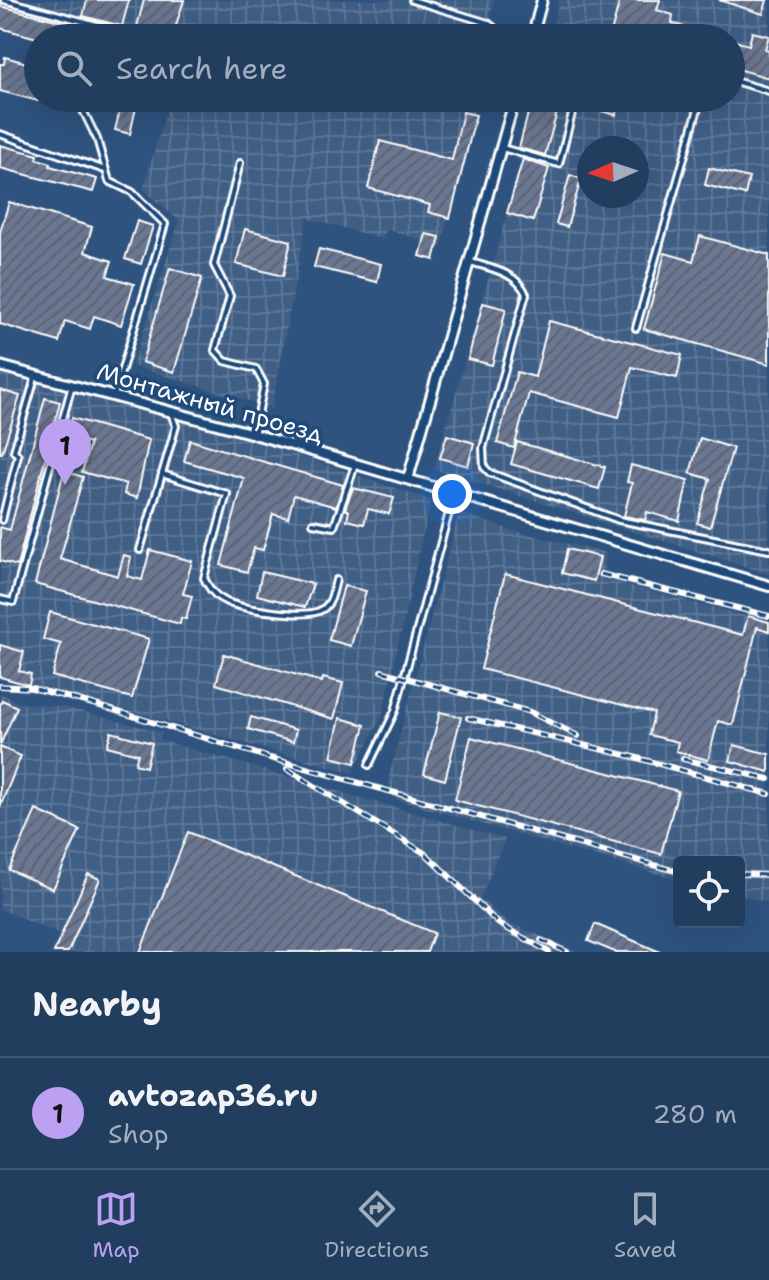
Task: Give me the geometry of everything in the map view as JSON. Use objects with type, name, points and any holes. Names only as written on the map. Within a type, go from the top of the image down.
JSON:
[{"type":"street","points":[[535,24],[542,0]]},
{"type":"street","points":[[408,479],[511,112]]},
{"type":"street","name":"Монтажный проезд","points":[[0,366],[254,434],[769,586]]},
{"type":"lane","points":[[4,0],[93,24]]},
{"type":"lane","points":[[412,0],[489,24]]},
{"type":"lane","points":[[745,84],[769,91]]},
{"type":"lane","points":[[84,112],[97,139],[109,181],[132,192],[165,224],[114,396]]},
{"type":"lane","points":[[502,148],[559,164],[572,112]]},
{"type":"lane","points":[[636,328],[697,112]]},
{"type":"lane","points":[[0,134],[37,144],[50,154],[105,170]]},
{"type":"lane","points":[[240,163],[214,265],[230,296],[215,350],[225,361],[256,369],[264,384],[254,434]]},
{"type":"lane","points":[[470,262],[505,273],[520,282],[526,294],[483,448],[484,467],[490,473],[619,520],[769,550]]},
{"type":"lane","points":[[2,520],[18,455],[14,451],[36,375]]},
{"type":"lane","points":[[0,599],[13,602],[72,385]]},
{"type":"lane","points":[[140,550],[176,426],[170,411]]},
{"type":"lane","points":[[313,523],[334,527],[355,465]]},
{"type":"lane","points":[[162,474],[227,494],[204,578],[210,591],[226,602],[283,613],[318,612],[330,603],[336,580]]},
{"type":"lane","points":[[369,765],[395,711],[454,492]]},
{"type":"shaded area","points":[[0,0],[494,0],[488,24],[72,24],[0,6]]},
{"type":"shaded area","points":[[559,0],[769,0],[769,574],[434,469],[522,161],[516,159],[528,112],[745,112],[745,24],[553,24]]},
{"type":"shaded area","points":[[166,112],[474,112],[441,247],[386,229],[383,239],[307,218],[272,408],[132,366],[179,221],[143,189]]},
{"type":"shaded area","points":[[0,373],[257,442],[431,500],[382,717],[352,773],[0,675]]},
{"type":"shaded area","points":[[459,512],[507,529],[606,553],[604,579],[769,622],[769,903],[745,897],[745,856],[673,856],[673,878],[394,799],[388,780]]},
{"type":"shaded area","points":[[0,693],[20,703],[64,707],[162,732],[160,740],[505,839],[480,899],[508,922],[578,952],[68,952],[67,938],[0,909]]},
{"type":"building","points":[[87,0],[129,0],[123,24],[83,16]]},
{"type":"building","points":[[144,0],[184,0],[176,24],[138,24]]},
{"type":"building","points":[[620,0],[660,0],[657,10],[673,15],[672,23],[675,24],[613,24]]},
{"type":"building","points":[[719,0],[767,0],[763,14]]},
{"type":"building","points":[[0,6],[71,24],[24,24],[24,34],[0,28]]},
{"type":"building","points":[[752,32],[769,36],[765,49],[769,50],[769,78],[745,71],[745,44],[749,45]]},
{"type":"building","points":[[5,57],[24,62],[24,97],[0,91],[0,64],[4,64]]},
{"type":"building","points":[[120,112],[135,112],[130,134],[115,130]]},
{"type":"building","points":[[463,112],[476,115],[450,218],[428,212],[430,205],[368,188],[380,141],[452,160]]},
{"type":"building","points":[[528,112],[557,112],[545,155],[519,148]]},
{"type":"building","points":[[0,145],[38,155],[37,159],[51,163],[50,166],[97,179],[93,192],[0,168]]},
{"type":"building","points":[[523,159],[549,168],[533,221],[507,213]]},
{"type":"building","points":[[709,168],[749,178],[745,195],[705,185]]},
{"type":"building","points":[[570,175],[577,178],[577,193],[567,227],[556,224]]},
{"type":"building","points":[[9,202],[92,227],[85,252],[112,261],[107,276],[134,284],[121,325],[94,316],[90,329],[65,321],[59,342],[0,324],[0,232]]},
{"type":"building","points":[[137,221],[153,226],[141,264],[125,259]]},
{"type":"building","points":[[245,229],[291,241],[283,276],[236,264]]},
{"type":"building","points":[[426,234],[440,237],[434,260],[420,256]]},
{"type":"building","points":[[700,236],[769,255],[769,364],[644,329],[665,253],[693,261]]},
{"type":"building","points":[[319,249],[381,264],[377,282],[314,267]]},
{"type":"building","points":[[170,268],[202,278],[174,372],[142,362]]},
{"type":"building","points":[[483,303],[506,309],[492,365],[468,359]]},
{"type":"building","points":[[549,321],[682,355],[677,378],[632,367],[619,417],[529,393],[514,448],[497,443],[517,372],[535,377]]},
{"type":"building","points":[[0,390],[20,396],[2,453],[0,453]]},
{"type":"building","points":[[45,398],[60,402],[17,566],[0,561],[0,527],[10,530]]},
{"type":"building","points":[[72,418],[149,440],[137,498],[124,494],[126,484],[82,472],[90,443],[67,437]]},
{"type":"building","points":[[447,435],[474,443],[468,466],[440,458]]},
{"type":"building","points":[[700,438],[733,448],[710,527],[697,523],[710,479],[690,473]]},
{"type":"building","points":[[190,440],[343,485],[336,507],[294,495],[288,518],[273,514],[263,550],[254,548],[247,572],[221,565],[244,478],[184,461]]},
{"type":"building","points":[[517,442],[605,467],[599,489],[511,464]]},
{"type":"building","points":[[631,465],[688,480],[679,521],[647,512],[645,520],[624,516],[632,483],[627,482]]},
{"type":"building","points":[[64,471],[83,477],[60,559],[118,576],[124,555],[131,557],[127,576],[142,580],[150,550],[192,561],[183,594],[192,596],[186,619],[181,618],[180,624],[35,584]]},
{"type":"building","points":[[353,488],[394,498],[389,514],[368,509],[364,524],[347,520],[349,511],[345,509]]},
{"type":"building","points":[[567,549],[600,557],[594,581],[562,573]]},
{"type":"building","points":[[262,572],[313,584],[305,607],[257,595]]},
{"type":"building","points":[[505,574],[743,635],[748,616],[769,622],[769,631],[757,627],[733,725],[718,721],[708,760],[676,751],[678,742],[649,735],[654,713],[481,669]]},
{"type":"building","points":[[344,586],[366,591],[351,646],[329,640]]},
{"type":"building","points":[[50,612],[149,639],[132,698],[52,676],[61,644],[43,639]]},
{"type":"building","points":[[0,645],[24,652],[19,671],[31,674],[29,685],[0,677]]},
{"type":"building","points":[[224,654],[322,682],[323,678],[343,683],[334,719],[216,684]]},
{"type":"building","points":[[2,700],[17,707],[0,745],[0,705]]},
{"type":"building","points":[[440,712],[461,717],[445,780],[424,774]]},
{"type":"building","points":[[251,717],[296,730],[293,742],[248,729]]},
{"type":"building","points":[[340,718],[365,725],[355,763],[331,757]]},
{"type":"building","points":[[111,732],[152,743],[146,767],[135,764],[138,754],[107,746]]},
{"type":"building","points":[[471,737],[678,791],[661,854],[455,800]]},
{"type":"building","points":[[734,745],[769,754],[769,772],[730,761]]},
{"type":"building","points":[[0,747],[21,756],[0,807]]},
{"type":"building","points":[[36,810],[80,830],[53,889],[9,870]]},
{"type":"building","points":[[188,832],[434,933],[427,952],[140,952]]},
{"type":"building","points":[[88,874],[100,879],[68,952],[54,952]]},
{"type":"building","points":[[595,924],[660,952],[615,952],[588,941]]},
{"type":"railway","points":[[601,574],[769,616]]},
{"type":"railway","points":[[381,671],[530,712],[578,736]]},
{"type":"railway","points":[[0,686],[32,688],[93,704],[270,758],[673,870]]},
{"type":"railway","points":[[468,718],[630,756],[769,794]]},
{"type":"railway","points":[[683,759],[769,779]]},
{"type":"railway","points":[[287,769],[426,854],[499,924],[549,952]]},
{"type":"railway","points":[[745,874],[769,875]]},
{"type":"railway","points":[[541,940],[567,952]]},
{"type":"place","name":"avtozap36.ru","points":[[65,485]]}]
